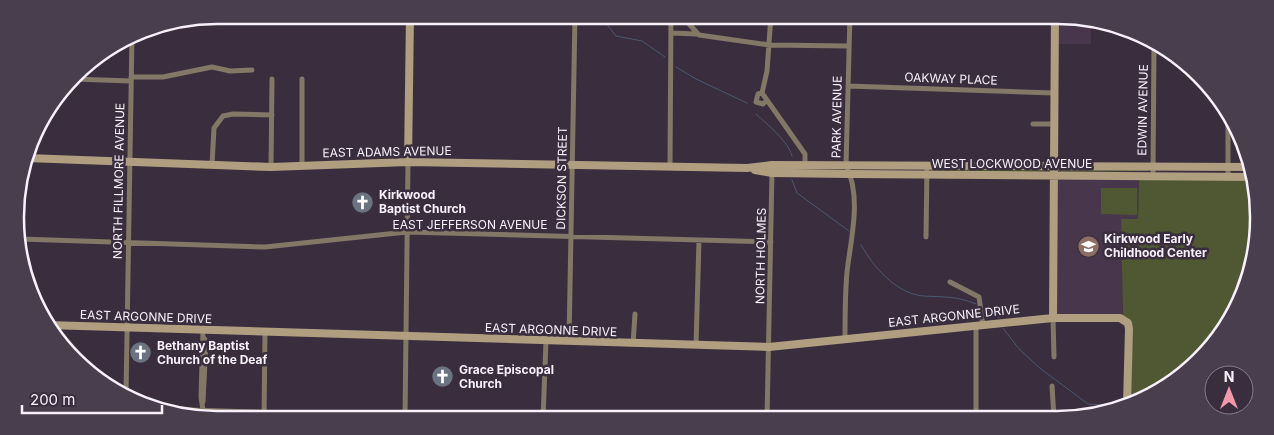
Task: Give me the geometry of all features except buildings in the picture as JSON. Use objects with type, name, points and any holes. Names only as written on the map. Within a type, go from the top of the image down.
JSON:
[{"type":"main road","points":[[408,162],[410,24]]},
{"type":"main road","points":[[1053,318],[1055,24]]},
{"type":"main road","name":"EAST ADAMS AVENUE","points":[[33,158],[272,166],[408,162],[772,169]]},
{"type":"main road","name":"WEST LOCKWOOD AVENUE","points":[[772,169],[805,165],[927,166],[1153,176],[1246,177]]},
{"type":"main road","name":"WEST LOCKWOOD AVENUE","points":[[772,169],[850,174],[927,175],[1153,167],[1244,168]]},
{"type":"main road","name":"EAST ARGONNE DRIVE","points":[[56,324],[203,334],[265,332],[769,347],[1053,318],[1120,318],[1126,321],[1130,329],[1127,398]]},
{"type":"street","name":"DICKSON STREET","points":[[569,341],[575,24]]},
{"type":"street","points":[[670,167],[672,24]]},
{"type":"street","points":[[689,24],[696,34]]},
{"type":"street","points":[[771,24],[770,45],[762,93],[805,154],[805,165]]},
{"type":"street","name":"PARK AVENUE","points":[[845,338],[847,281],[854,200],[853,180],[846,165],[850,24]]},
{"type":"street","points":[[672,33],[696,34],[770,45],[849,46]]},
{"type":"street","name":"NORTH FILLMORE AVENUE","points":[[126,388],[132,44]]},
{"type":"street","name":"EDWIN AVENUE","points":[[1153,176],[1154,51]]},
{"type":"street","points":[[81,79],[163,77],[212,67],[230,71],[252,70]]},
{"type":"street","points":[[272,79],[272,166]]},
{"type":"street","points":[[302,79],[302,165]]},
{"type":"street","name":"OAKWAY PLACE","points":[[848,86],[1053,93]]},
{"type":"street","points":[[762,93],[758,94],[756,102],[763,104],[767,100]]},
{"type":"street","points":[[212,165],[214,128],[222,116],[233,114],[272,115]]},
{"type":"street","points":[[1033,124],[1054,124]]},
{"type":"street","points":[[1228,128],[1228,177]]},
{"type":"street","points":[[405,411],[408,162]]},
{"type":"street","points":[[926,237],[927,166]]},
{"type":"street","name":"NORTH HOLMES","points":[[767,411],[772,169]]},
{"type":"street","name":"EAST JEFFERSON AVENUE","points":[[25,239],[265,247],[407,232],[771,242]]},
{"type":"street","points":[[696,346],[699,240]]},
{"type":"street","points":[[950,282],[979,297],[976,411]]},
{"type":"street","points":[[633,344],[635,314]]},
{"type":"street","points":[[1053,318],[1054,357]]},
{"type":"street","points":[[264,411],[265,332]]},
{"type":"street","points":[[200,410],[203,402],[201,388],[203,334]]},
{"type":"street","points":[[543,411],[546,341]]},
{"type":"street","points":[[1052,386],[1054,411]]},
{"type":"street","points":[[191,410],[221,411]]},
{"type":"shaded area","points":[[1060,24],[1091,26],[1091,44],[1057,44]]},
{"type":"shaded area","name":"Kirkwood Early Childhood Center","points":[[1139,178],[1138,219],[1121,219],[1123,316],[1057,314],[1057,179]]},
{"type":"green space","points":[[932,168],[1044,171],[1009,173],[930,172]]},
{"type":"green space","points":[[1099,168],[1147,171],[1061,172],[1061,170],[1086,171]]},
{"type":"green space","points":[[1139,178],[1247,180],[1250,205],[1249,243],[1244,268],[1236,292],[1218,325],[1194,355],[1164,379],[1129,398],[1130,321],[1123,316],[1121,219],[1138,219]]},
{"type":"green space","points":[[1101,188],[1137,188],[1137,215],[1101,214]]},
{"type":"waterway","points":[[607,24],[616,36],[642,41],[665,57]]},
{"type":"waterway","points":[[676,67],[696,79],[747,103]]},
{"type":"waterway","points":[[756,114],[782,139],[792,156]]},
{"type":"waterway","points":[[792,180],[797,193],[849,231]]},
{"type":"waterway","points":[[861,245],[886,278],[903,290],[923,296],[956,298],[976,304]]},
{"type":"waterway","points":[[989,310],[999,318]]},
{"type":"waterway","points":[[1003,328],[1019,349],[1041,369],[1088,404],[1112,403]]},
{"type":"place","name":"Kirkwood Baptist Church","points":[[363,202]]},
{"type":"place","name":"Kirkwood Early Childhood Center","points":[[1088,246]]},
{"type":"place","name":"Bethany Baptist Church of the Deaf","points":[[141,353]]},
{"type":"place","name":"Grace Episcopal Church","points":[[443,377]]}]
